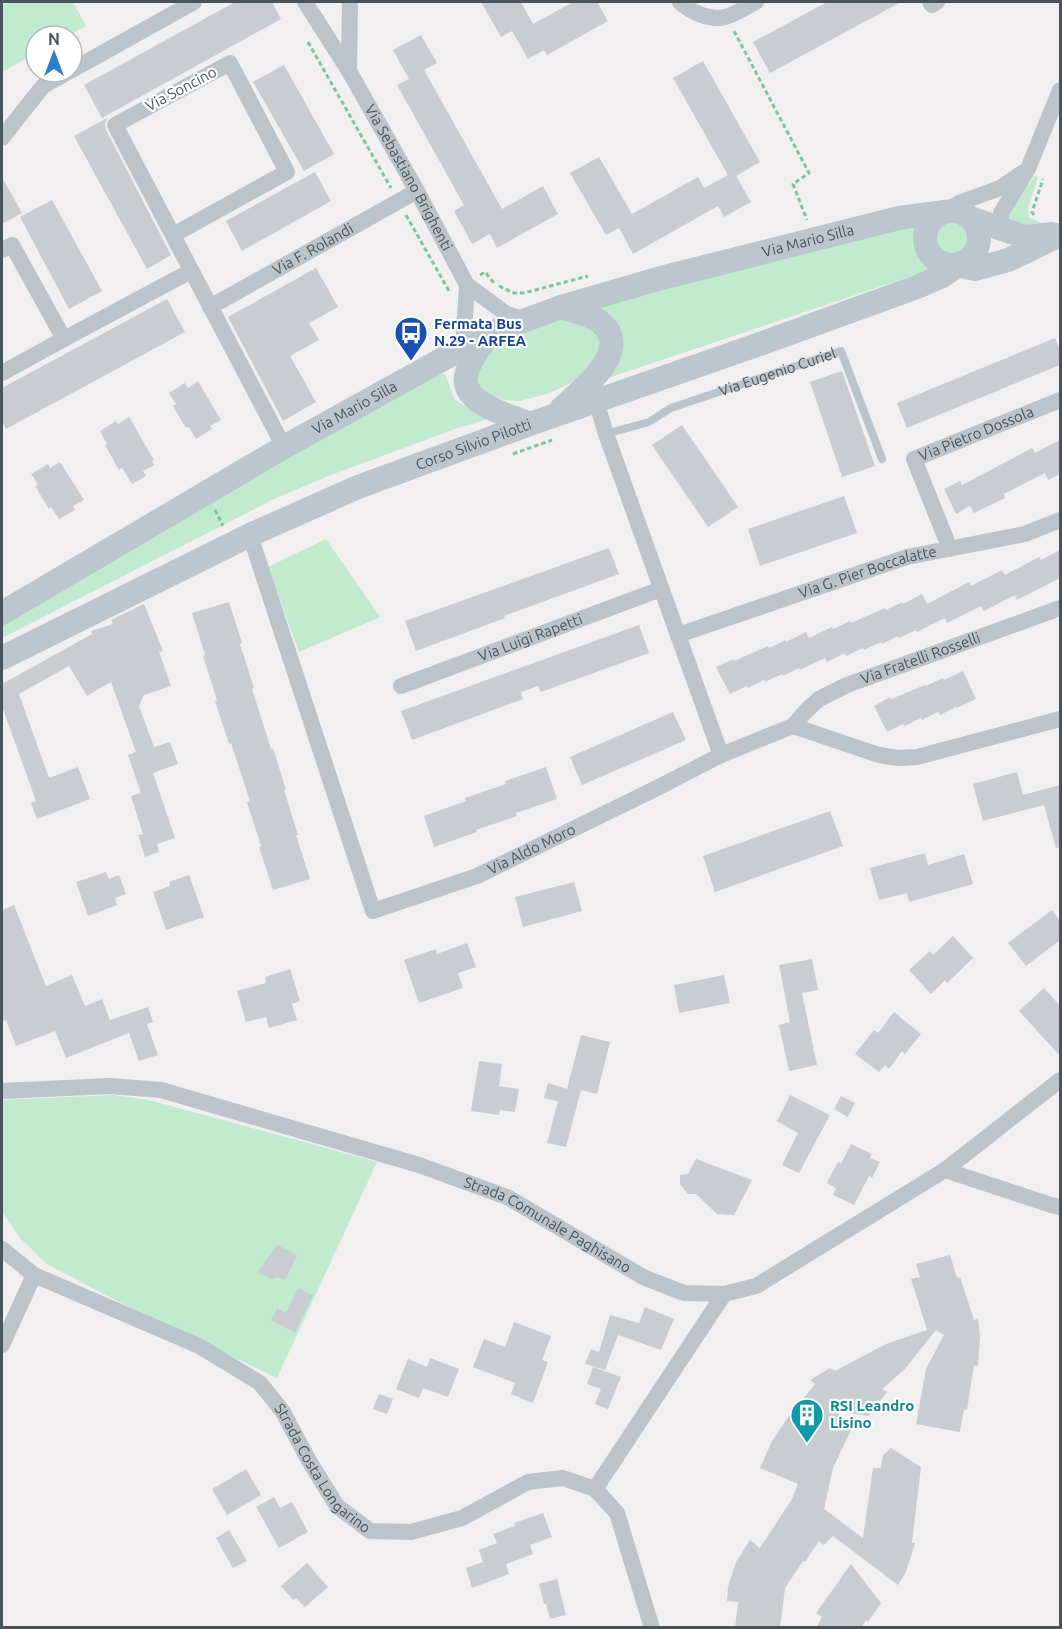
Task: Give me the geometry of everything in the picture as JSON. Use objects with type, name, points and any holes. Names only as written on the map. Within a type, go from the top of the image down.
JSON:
[{"type":"street","points":[[84,63],[195,2]]},
{"type":"street","name":"Via Sebastiano Brighenti","points":[[304,2],[349,71],[417,191],[466,285]]},
{"type":"street","points":[[349,71],[350,2]]},
{"type":"street","points":[[681,2],[711,17],[725,17],[756,2]]},
{"type":"street","points":[[930,2],[932,4],[938,2]]},
{"type":"street","name":"Via Soncino","points":[[173,236],[287,172],[230,63],[115,125],[191,271],[284,447]]},
{"type":"street","points":[[2,138],[47,84]]},
{"type":"street","points":[[1005,231],[1001,223],[1001,213],[1028,169],[1060,90]]},
{"type":"street","points":[[1028,169],[1000,188],[959,202],[935,216],[926,230],[926,246],[929,254],[942,264],[975,269],[1008,260],[1060,234]]},
{"type":"street","name":"Via F. Rolandi","points":[[210,307],[417,191]]},
{"type":"street","points":[[945,212],[958,211],[973,219],[1025,237],[1060,234]]},
{"type":"street","name":"Via Mario Silla","points":[[2,614],[13,602],[284,447],[490,333],[561,307],[661,278],[899,218],[945,212]]},
{"type":"street","name":"Corso Silvio Pilotti","points":[[2,658],[241,539],[358,488],[555,415],[917,287],[942,276],[966,262],[977,250],[980,234],[973,219]]},
{"type":"street","points":[[2,250],[12,245],[64,339]]},
{"type":"street","points":[[2,373],[191,271]]},
{"type":"street","points":[[466,285],[505,313],[523,320]]},
{"type":"street","points":[[463,348],[466,285]]},
{"type":"street","points":[[555,415],[597,375],[610,356],[611,344],[609,334],[594,318],[561,307]]},
{"type":"street","points":[[490,333],[471,363],[466,377],[467,388],[472,396],[483,404],[530,424]]},
{"type":"street","points":[[597,375],[596,401],[606,434],[722,755]]},
{"type":"street","name":"Via Pietro Dossola","points":[[950,549],[914,459],[1060,400]]},
{"type":"street","name":"Via G. Pier Boccalatte","points":[[678,635],[907,557],[1025,534],[1060,520]]},
{"type":"street","name":"Via Aldo Moro","points":[[241,539],[373,911],[477,876],[722,755],[793,726]]},
{"type":"street","name":"Via Luigi Rapetti","points":[[400,686],[661,589]]},
{"type":"street","name":"Via Fratelli Rosselli","points":[[793,726],[819,699],[847,685],[1060,608]]},
{"type":"street","points":[[793,726],[898,758],[917,757],[1060,719]]},
{"type":"street","name":"Strada Comunale Paghisano","points":[[2,1091],[110,1086],[161,1090],[419,1165],[507,1197],[643,1277],[684,1293],[724,1294],[756,1286],[945,1170],[1060,1080]]},
{"type":"street","points":[[945,1170],[1060,1207]]},
{"type":"street","name":"Strada Costa Longarino","points":[[2,1249],[34,1275],[199,1346],[260,1383],[283,1412],[309,1461],[337,1506],[370,1531],[411,1532],[462,1518],[528,1482],[563,1478],[596,1489]]},
{"type":"street","points":[[2,1345],[34,1275]]},
{"type":"street","points":[[652,1628],[617,1514],[596,1489],[724,1294]]},
{"type":"lane","name":"Via Eugenio Curiel","points":[[606,434],[649,422],[671,408],[841,351],[882,459]]},
{"type":"path","points":[[725,17],[809,173],[793,184],[815,239]]},
{"type":"path","points":[[308,42],[449,291],[466,285],[485,272],[496,285],[514,293],[524,293],[590,275]]},
{"type":"path","points":[[1028,169],[1044,177],[1032,212],[1034,216]]},
{"type":"path","points":[[206,493],[241,539]]},
{"type":"green space","points":[[2,2],[73,2],[86,26],[84,27],[84,24],[24,24],[24,60],[2,72]]},
{"type":"green space","points":[[1035,176],[1038,177],[1028,209],[1029,217],[1042,223],[1017,227],[1008,218],[1020,196]]},
{"type":"green space","points":[[953,218],[960,219],[966,224],[971,230],[971,244],[966,250],[960,255],[953,256],[946,255],[940,250],[935,244],[934,237],[935,230],[940,224],[946,219]]},
{"type":"green space","points":[[921,219],[919,247],[924,258],[936,268],[605,379],[614,320],[604,310],[593,304]]},
{"type":"green space","points":[[559,318],[600,333],[600,354],[577,380],[550,393],[520,401],[491,396],[479,385],[477,376],[483,363],[491,352],[511,334]]},
{"type":"green space","points":[[436,373],[445,374],[455,400],[475,412],[495,417],[458,428],[328,476],[274,499],[2,638],[2,623]]},
{"type":"green space","points":[[326,539],[380,617],[299,652],[268,567]]},
{"type":"green space","points":[[114,1095],[149,1100],[377,1162],[277,1378],[111,1298],[47,1264],[20,1238],[2,1212],[2,1100]]},
{"type":"building","points":[[235,2],[272,2],[281,19],[102,118],[84,85]]},
{"type":"building","points":[[481,2],[521,2],[533,24],[573,2],[597,2],[608,21],[547,55],[544,50],[528,59],[512,31],[501,37]]},
{"type":"building","points":[[827,2],[901,2],[770,73],[753,42]]},
{"type":"building","points":[[421,35],[437,63],[424,70],[502,209],[543,186],[558,214],[497,248],[490,234],[472,244],[454,211],[464,205],[397,85],[409,79],[393,50]]},
{"type":"building","points":[[703,61],[760,162],[736,176],[751,202],[724,217],[718,206],[633,254],[619,228],[606,235],[570,173],[599,157],[632,214],[698,177],[704,188],[728,175],[673,78]]},
{"type":"building","points":[[284,65],[334,154],[304,171],[253,82]]},
{"type":"building","points":[[107,118],[106,130],[171,255],[147,269],[74,136]]},
{"type":"building","points":[[315,172],[331,201],[242,251],[226,221]]},
{"type":"building","points":[[2,177],[22,213],[2,224]]},
{"type":"building","points":[[52,200],[102,291],[69,309],[20,217]]},
{"type":"building","points":[[316,268],[338,307],[309,323],[319,340],[290,356],[316,402],[283,421],[228,317]]},
{"type":"building","points":[[167,299],[185,332],[6,429],[2,422],[2,388]]},
{"type":"building","points":[[1055,338],[1060,350],[1060,365],[907,428],[897,403]]},
{"type":"building","points":[[842,371],[875,466],[842,477],[810,382]]},
{"type":"building","points":[[198,381],[221,420],[210,426],[212,429],[196,439],[189,427],[186,428],[173,406],[176,404],[169,393],[185,383],[188,388]]},
{"type":"building","points":[[129,417],[154,460],[152,461],[154,465],[143,471],[146,476],[132,484],[122,468],[119,470],[100,431],[116,421],[118,424]]},
{"type":"building","points":[[682,425],[738,507],[708,527],[652,445]]},
{"type":"building","points":[[1060,440],[1060,474],[1048,480],[1045,473],[1004,494],[1005,498],[974,513],[970,506],[956,514],[944,489],[960,481],[962,485],[1032,448],[1035,453]]},
{"type":"building","points":[[60,462],[84,500],[73,506],[75,510],[59,519],[51,507],[49,509],[35,486],[38,485],[31,474],[48,464],[50,468]]},
{"type":"building","points":[[844,496],[857,533],[760,566],[748,529]]},
{"type":"building","points":[[609,548],[619,574],[416,651],[405,621]]},
{"type":"building","points":[[1060,550],[1060,578],[1017,600],[1015,595],[984,611],[981,606],[947,623],[945,618],[917,632],[916,630],[899,638],[898,636],[846,656],[845,653],[827,662],[825,658],[800,670],[799,668],[765,682],[764,680],[730,694],[716,667],[768,646],[769,648],[786,640],[786,642],[806,632],[809,638],[832,627],[833,629],[850,621],[851,623],[902,602],[903,604],[922,594],[927,604],[969,582],[971,586],[1002,570],[1005,575],[1039,557],[1041,560]]},
{"type":"building","points":[[229,602],[254,688],[252,689],[286,790],[284,790],[298,835],[296,835],[310,879],[273,890],[247,802],[250,801],[215,701],[217,700],[192,613]]},
{"type":"building","points":[[144,604],[163,651],[159,652],[171,686],[144,695],[139,706],[154,747],[170,742],[178,764],[153,773],[175,838],[157,844],[159,852],[145,857],[138,835],[143,834],[131,796],[141,793],[128,755],[136,752],[111,682],[87,696],[69,666],[19,694],[49,778],[78,767],[90,799],[37,819],[31,803],[36,801],[2,706],[2,684],[92,634],[91,631],[113,624],[111,620]]},
{"type":"building","points":[[639,625],[649,653],[541,692],[538,686],[521,692],[523,699],[412,740],[401,711]]},
{"type":"building","points":[[963,671],[976,699],[940,715],[938,712],[887,732],[874,706],[890,697],[891,699]]},
{"type":"building","points":[[673,712],[686,740],[582,785],[570,757]]},
{"type":"building","points":[[546,767],[557,799],[516,813],[517,816],[434,847],[424,816],[466,801],[465,798],[506,784],[505,781]]},
{"type":"building","points":[[1017,772],[1023,795],[1060,785],[1060,847],[1056,848],[1044,805],[983,821],[973,784]]},
{"type":"building","points":[[830,811],[843,846],[715,892],[703,856]]},
{"type":"building","points":[[925,853],[928,865],[964,854],[973,884],[909,902],[907,893],[879,900],[870,868]]},
{"type":"building","points":[[106,872],[109,879],[119,875],[126,894],[115,898],[117,905],[88,916],[76,882]]},
{"type":"building","points":[[189,875],[204,917],[166,930],[153,892],[170,886],[169,882]]},
{"type":"building","points":[[574,882],[582,911],[523,927],[515,897]]},
{"type":"building","points":[[14,905],[46,986],[72,975],[85,1006],[102,999],[110,1020],[148,1007],[153,1022],[147,1024],[158,1055],[139,1061],[129,1033],[66,1058],[55,1031],[16,1046],[6,1020],[2,1022],[2,910]]},
{"type":"building","points":[[1052,910],[1060,921],[1060,940],[1026,966],[1008,943]]},
{"type":"building","points":[[953,936],[973,958],[947,983],[945,980],[931,994],[909,970],[930,951],[933,955]]},
{"type":"building","points":[[467,943],[476,967],[458,973],[463,988],[419,1003],[404,960],[436,949],[437,954]]},
{"type":"building","points":[[812,959],[818,990],[802,993],[817,1065],[789,1071],[779,1025],[790,1022],[779,965]]},
{"type":"building","points":[[290,969],[300,1001],[292,1004],[297,1020],[269,1028],[266,1017],[246,1022],[237,991],[266,983],[265,977]]},
{"type":"building","points":[[724,975],[730,1003],[679,1013],[674,985]]},
{"type":"building","points":[[1044,988],[1060,1006],[1060,1056],[1019,1011]]},
{"type":"building","points":[[894,1012],[921,1034],[905,1054],[902,1051],[889,1069],[885,1065],[879,1072],[855,1054],[874,1030],[878,1033]]},
{"type":"building","points":[[581,1035],[610,1042],[597,1094],[581,1090],[566,1147],[547,1143],[558,1101],[544,1098],[548,1083],[567,1089]]},
{"type":"building","points":[[479,1061],[502,1064],[499,1086],[519,1089],[515,1112],[500,1110],[499,1115],[471,1111]]},
{"type":"building","points":[[790,1095],[830,1115],[799,1173],[782,1165],[798,1133],[777,1121]]},
{"type":"building","points":[[841,1096],[855,1103],[848,1117],[834,1109]]},
{"type":"building","points":[[851,1144],[872,1154],[870,1158],[880,1162],[872,1178],[869,1176],[854,1205],[833,1195],[836,1188],[827,1183],[838,1162],[841,1164]]},
{"type":"building","points":[[696,1159],[752,1180],[734,1215],[717,1214],[696,1194],[688,1194],[680,1184],[680,1175],[688,1174]]},
{"type":"building","points":[[277,1245],[297,1255],[285,1280],[277,1277],[268,1278],[257,1273]]},
{"type":"building","name":"RSI Leandro Lisino","points":[[950,1255],[974,1320],[978,1319],[980,1336],[978,1366],[974,1365],[967,1410],[964,1409],[960,1432],[916,1424],[926,1369],[944,1335],[936,1330],[904,1370],[882,1389],[887,1392],[868,1416],[832,1410],[854,1424],[833,1468],[824,1509],[863,1538],[873,1468],[881,1468],[883,1455],[891,1448],[921,1467],[912,1543],[915,1543],[906,1572],[898,1585],[833,1536],[824,1545],[819,1541],[785,1588],[780,1628],[735,1628],[738,1602],[727,1601],[728,1587],[736,1562],[750,1540],[760,1548],[792,1499],[798,1484],[760,1468],[772,1441],[815,1384],[810,1380],[830,1368],[835,1371],[886,1344],[927,1330],[911,1279],[920,1277],[916,1264]]},
{"type":"building","points":[[298,1288],[313,1295],[295,1333],[271,1320],[277,1308],[286,1313]]},
{"type":"building","points":[[645,1307],[674,1319],[661,1350],[618,1335],[605,1370],[585,1364],[591,1349],[599,1352],[610,1315],[639,1323]]},
{"type":"building","points":[[514,1322],[551,1336],[542,1360],[548,1362],[533,1403],[511,1394],[515,1383],[473,1367],[484,1339],[505,1347]]},
{"type":"building","points":[[430,1358],[459,1369],[448,1397],[423,1388],[419,1398],[396,1389],[408,1359],[427,1367]]},
{"type":"building","points":[[593,1367],[621,1377],[608,1409],[595,1404],[601,1389],[587,1384]]},
{"type":"building","points":[[379,1394],[393,1399],[387,1414],[373,1409]]},
{"type":"building","points":[[246,1469],[261,1495],[227,1515],[212,1489]]},
{"type":"building","points":[[274,1497],[280,1508],[292,1502],[308,1532],[279,1548],[256,1507]]},
{"type":"building","points":[[543,1513],[552,1537],[530,1545],[533,1554],[506,1564],[509,1574],[472,1588],[466,1568],[483,1562],[479,1550],[497,1543],[493,1534],[515,1526],[514,1523]]},
{"type":"building","points":[[229,1530],[247,1561],[233,1568],[216,1538]]},
{"type":"building","points":[[307,1563],[328,1587],[305,1607],[296,1598],[293,1600],[281,1586]]},
{"type":"building","points":[[851,1564],[881,1603],[861,1628],[816,1628],[822,1617],[816,1613]]},
{"type":"building","points":[[557,1579],[566,1615],[550,1619],[539,1584]]},
{"type":"place","name":"Fermata Bus N.29 - ARFEA","points":[[411,362]]},
{"type":"place","name":"RSI Leandro Lisino","points":[[807,1444]]}]
